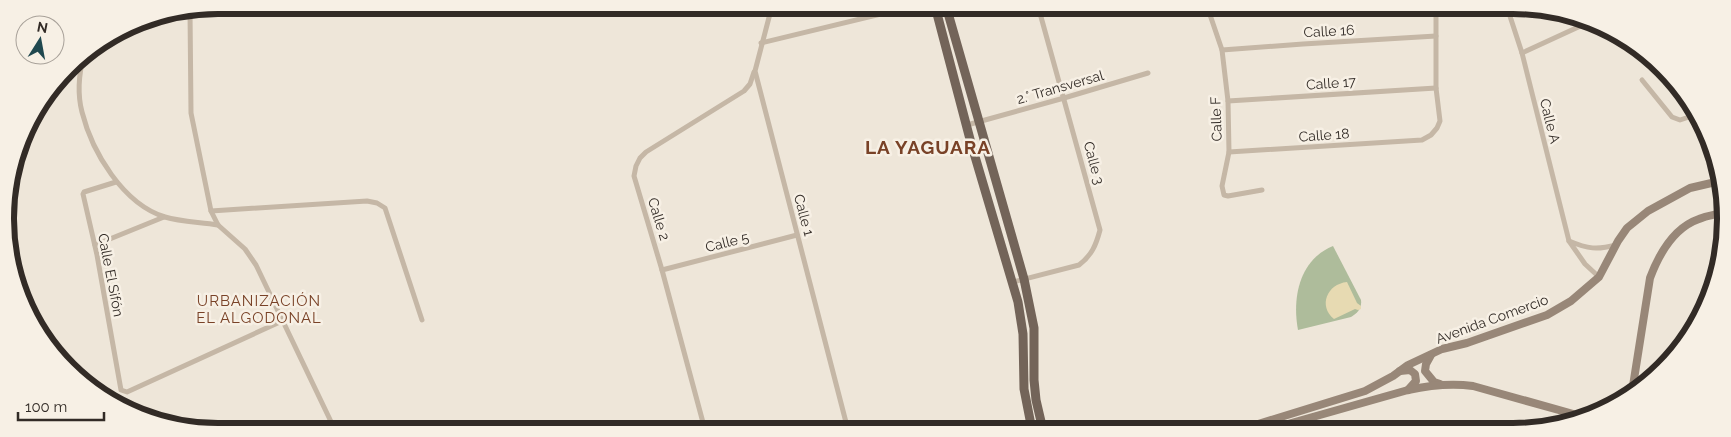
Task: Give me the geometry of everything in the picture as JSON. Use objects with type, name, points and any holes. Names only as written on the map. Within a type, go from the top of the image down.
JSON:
[{"type":"main road","points":[[937,14],[966,125],[1013,282],[1021,321],[1024,389],[1031,423]]},
{"type":"main road","points":[[948,14],[1024,280],[1034,328],[1034,380],[1041,423]]},
{"type":"main road","name":"Avenida Comercio","points":[[1262,423],[1365,391],[1393,376],[1413,362],[1442,349],[1467,343],[1547,315],[1571,301],[1599,277],[1627,228],[1648,211],[1690,188],[1713,182]]},
{"type":"main road","points":[[1633,384],[1650,278],[1656,264],[1667,244],[1680,230],[1698,219],[1717,214]]},
{"type":"main road","points":[[1431,355],[1426,364],[1426,374],[1434,382],[1440,384]]},
{"type":"main road","points":[[1400,371],[1410,370],[1415,374],[1416,381],[1408,390]]},
{"type":"main road","points":[[1292,423],[1408,390],[1455,383],[1473,386],[1572,414]]},
{"type":"street","name":"Calle 1","points":[[770,14],[755,71],[846,423]]},
{"type":"street","points":[[761,43],[881,14]]},
{"type":"street","name":"Calle 3","points":[[1013,282],[1079,265],[1093,251],[1100,230],[1040,14]]},
{"type":"street","name":"Calle F","points":[[1210,14],[1222,50],[1228,101],[1229,152],[1222,186],[1224,194],[1228,196],[1262,190]]},
{"type":"street","points":[[1436,14],[1436,88]]},
{"type":"street","name":"Calle A","points":[[1510,14],[1522,53],[1569,241]]},
{"type":"street","points":[[190,16],[191,113],[211,210],[218,225],[245,249],[256,265],[332,423]]},
{"type":"street","points":[[1522,53],[1581,26]]},
{"type":"street","name":"Calle 16","points":[[1222,50],[1436,36]]},
{"type":"street","points":[[82,66],[79,88],[82,112],[96,148],[116,182],[136,202],[164,217],[218,225]]},
{"type":"street","name":"Calle 2","points":[[703,423],[662,270],[634,176],[640,158],[646,152],[744,92],[750,84],[755,71]]},
{"type":"street","name":"2.° Transversal","points":[[966,125],[1148,72]]},
{"type":"street","points":[[1642,80],[1672,117],[1680,120],[1690,117]]},
{"type":"street","name":"Calle 17","points":[[1228,101],[1436,88]]},
{"type":"street","name":"Calle 18","points":[[1229,152],[1422,140],[1431,135],[1440,121],[1436,88]]},
{"type":"street","name":"Calle El Sifón","points":[[116,182],[82,194],[95,244],[121,390],[127,392],[282,322]]},
{"type":"street","points":[[211,210],[367,201],[377,203],[385,208],[422,320]]},
{"type":"street","points":[[95,244],[164,217]]},
{"type":"street","name":"Calle 5","points":[[662,270],[797,235]]},
{"type":"street","points":[[1569,241],[1589,248],[1616,245]]},
{"type":"street","points":[[1569,241],[1585,264],[1599,277]]},
{"type":"green space","points":[[1333,246],[1361,300],[1360,308],[1351,317],[1298,330],[1296,305],[1300,281],[1312,261],[1321,252]]},
{"type":"sand","points":[[1347,282],[1361,309],[1355,309],[1334,319],[1326,308],[1327,296],[1334,287]]},
{"type":"district","name":"LA YAGUARA","points":[[928,147]]},
{"type":"district","name":"URBANIZACIÓN EL ALGODONAL","points":[[259,310]]}]
